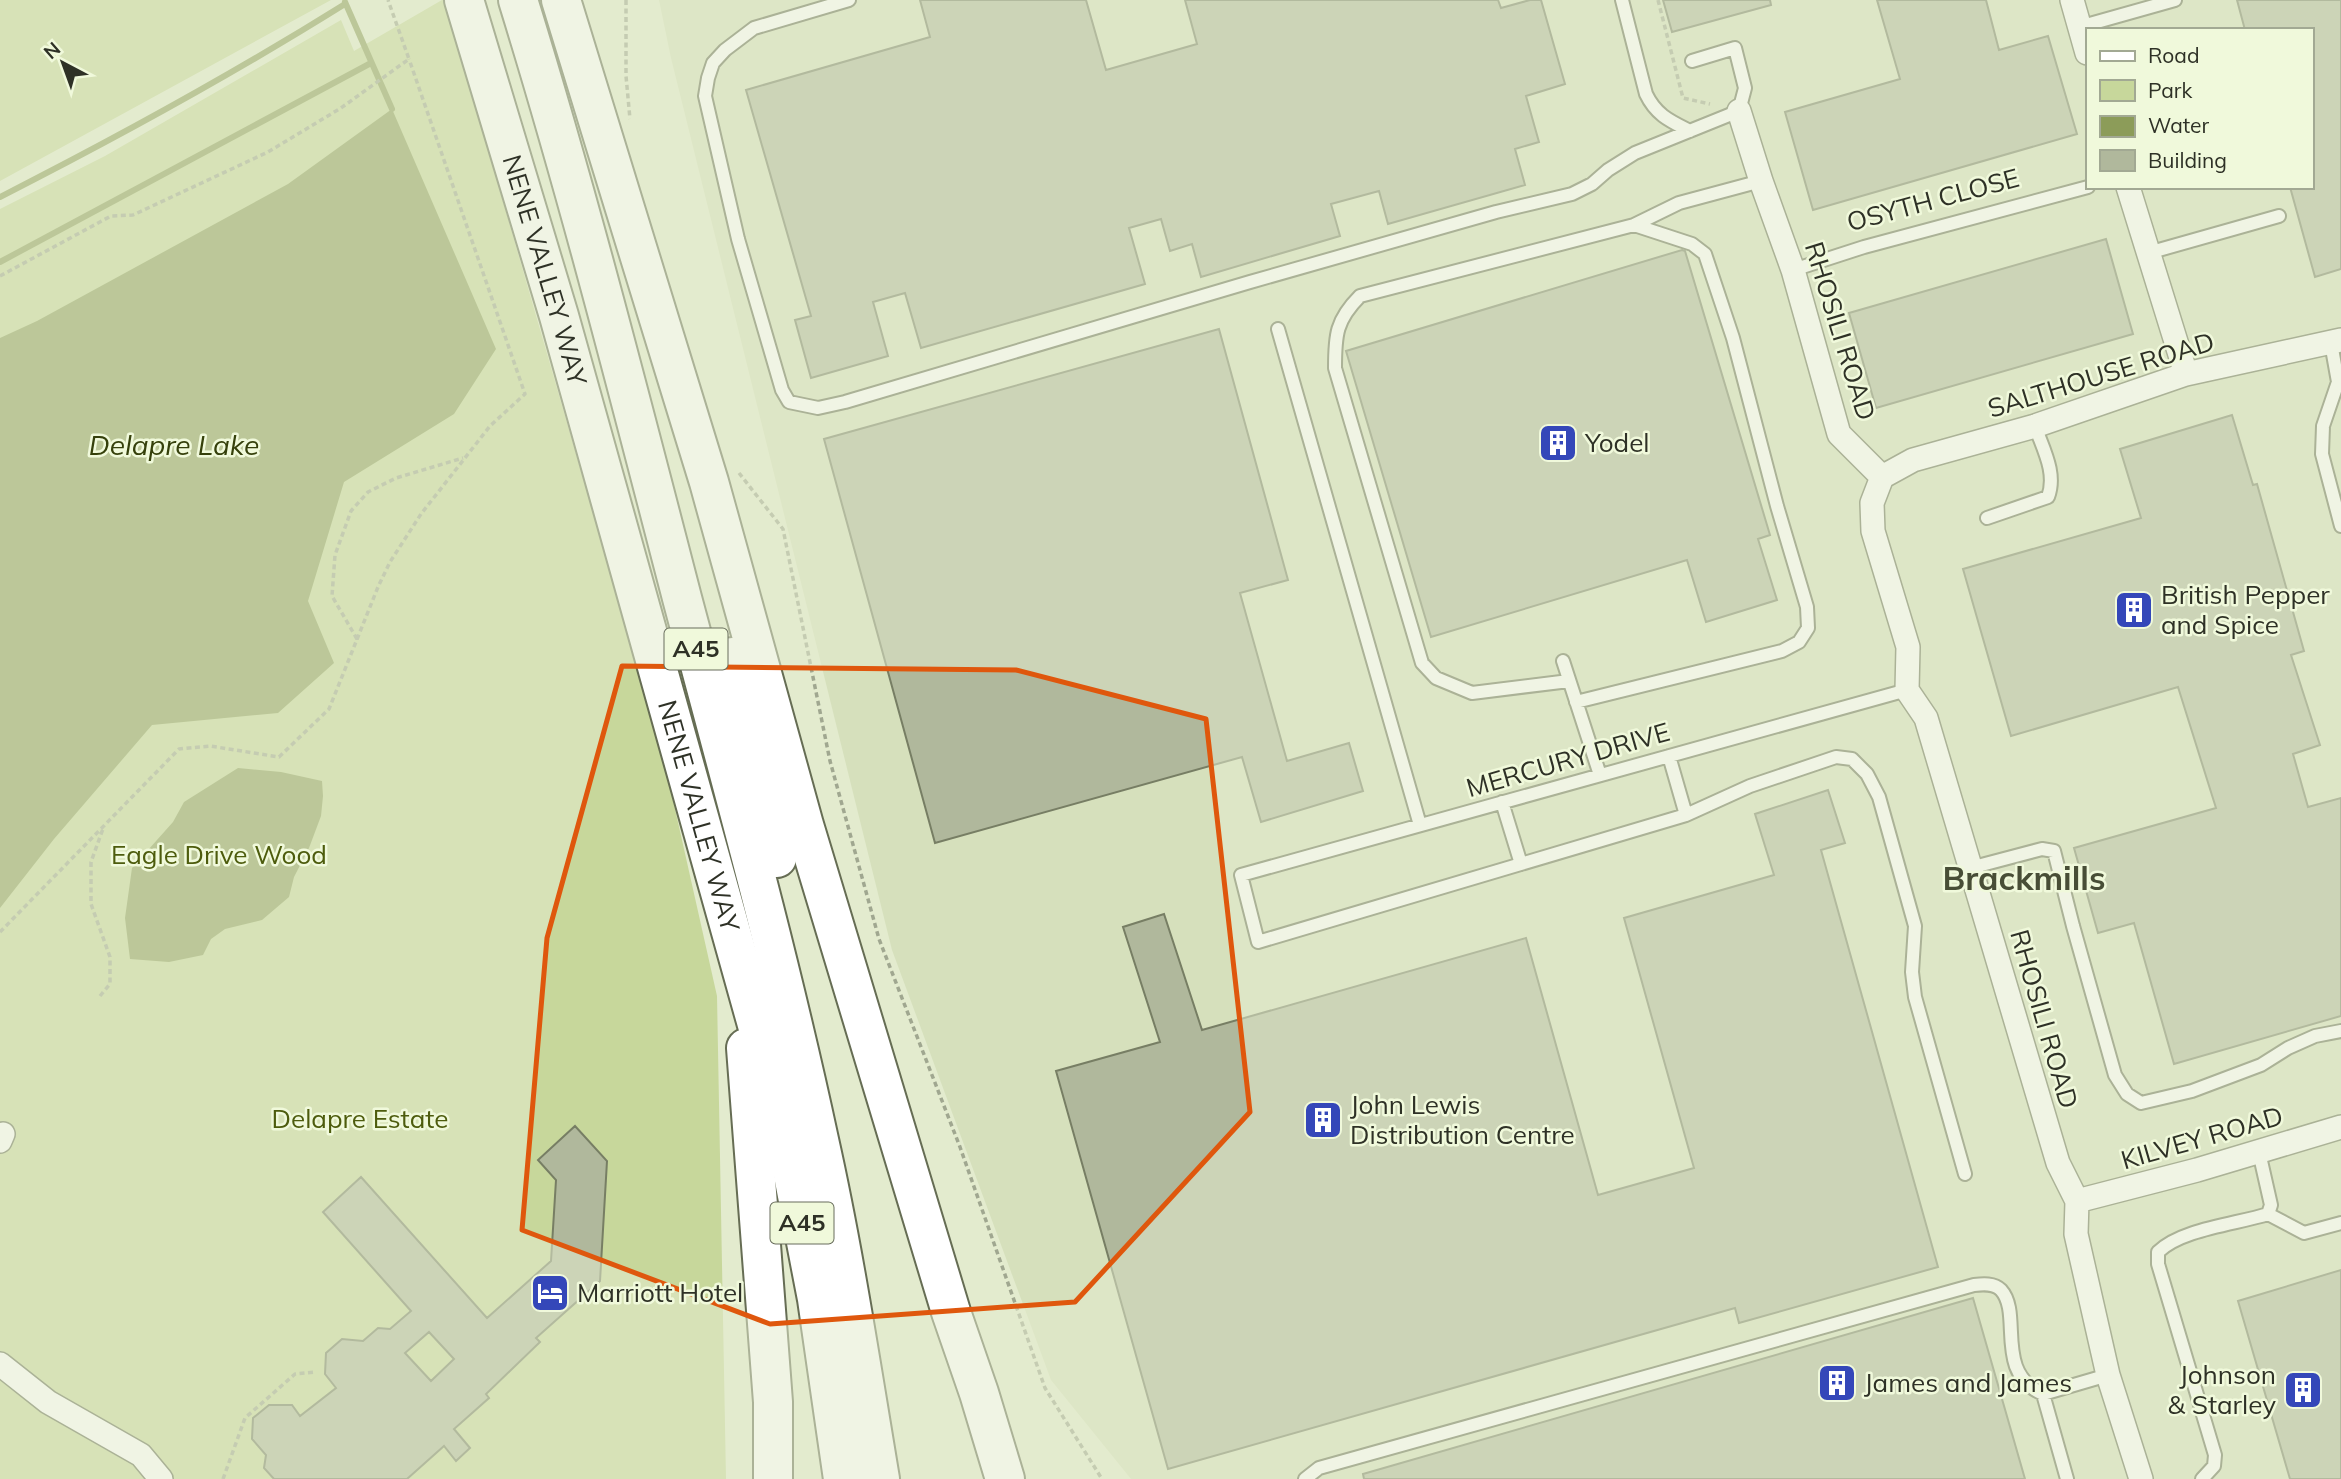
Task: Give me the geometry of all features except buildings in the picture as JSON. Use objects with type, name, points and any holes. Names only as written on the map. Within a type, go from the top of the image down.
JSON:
[{"type":"highway","name":"NENE VALLEY WAY","points":[[464,0],[563,329],[669,703],[782,1119],[817,1299],[843,1479]]},
{"type":"highway","name":"NENE VALLEY WAY","points":[[517,0],[548,96],[601,286],[782,976],[820,1143],[852,1304],[880,1479]]},
{"type":"highway","points":[[561,0],[709,482],[808,839],[951,1312],[1005,1479]]},
{"type":"highway","points":[[645,276],[821,1042],[845,1164],[852,1304]]},
{"type":"highway","points":[[740,971],[773,1402],[773,1479]]},
{"type":"street","points":[[2071,0],[2086,50]]},
{"type":"street","name":"RHOSILI ROAD","points":[[1739,111],[1793,270],[1839,434],[1882,477]]},
{"type":"street","points":[[2129,189],[2186,374]]},
{"type":"street","name":"SALTHOUSE ROAD","points":[[1882,477],[1913,460],[2035,426],[2186,374],[2336,342]]},
{"type":"street","points":[[1882,477],[1872,503],[1873,531],[1908,647],[1907,690]]},
{"type":"street","name":"RHOSILI ROAD","points":[[1907,690],[1926,718],[2058,1164],[2077,1201],[2076,1234],[2108,1375],[2141,1479]]},
{"type":"street","name":"KILVEY ROAD","points":[[2077,1201],[2341,1127]]},
{"type":"street","points":[[0,1364],[48,1402],[141,1455],[161,1479]]},
{"type":"lane","points":[[849,0],[754,28],[713,63],[705,96],[738,239],[782,390],[789,402],[818,408],[1496,212],[1572,194],[1592,184],[1634,153],[1739,111],[1745,88],[1735,48],[1692,61]]},
{"type":"lane","points":[[1622,0],[1646,94],[1652,106],[1663,117],[1690,131]]},
{"type":"lane","points":[[2079,26],[2175,0]]},
{"type":"lane","points":[[1569,681],[1472,693],[1436,678],[1422,663],[1335,368],[1338,325],[1348,308],[1360,296],[1634,225],[1679,203],[1761,181]]},
{"type":"lane","name":"OSYTH CLOSE","points":[[1793,270],[1864,247],[2086,188]]},
{"type":"lane","points":[[2148,253],[2279,216]]},
{"type":"lane","points":[[1576,702],[1782,651],[1799,642],[1808,628],[1807,607],[1733,338],[1705,254],[1692,244],[1634,225]]},
{"type":"lane","points":[[1278,329],[1420,825]]},
{"type":"lane","points":[[2336,342],[2338,382],[2323,426],[2322,454],[2341,526]]},
{"type":"lane","points":[[1987,518],[2048,497],[2052,486],[2050,468],[2035,426]]},
{"type":"lane","points":[[1563,661],[1600,775]]},
{"type":"lane","name":"MERCURY DRIVE","points":[[1521,864],[1258,943],[1241,875],[1907,690]]},
{"type":"lane","points":[[1670,756],[1686,815]]},
{"type":"lane","points":[[1502,802],[1521,864],[1686,815],[1750,786],[1836,757],[1852,759],[1867,774],[1879,797],[1916,926],[1912,972],[1915,997],[1965,1174]]},
{"type":"lane","points":[[1970,868],[2042,849],[2054,851],[2115,1075],[2127,1094],[2141,1103],[2192,1091],[2261,1065],[2288,1048],[2315,1036],[2341,1031]]},
{"type":"lane","points":[[2259,1152],[2272,1205],[2268,1214]]},
{"type":"lane","points":[[2202,1479],[2214,1465],[2215,1455],[2158,1264],[2158,1252],[2164,1245],[2194,1234],[2268,1214],[2304,1233],[2341,1223]]},
{"type":"lane","points":[[1305,1479],[1319,1468],[1974,1285],[1995,1286],[2001,1290],[2009,1311],[2009,1335],[2016,1367],[2027,1384],[2043,1394],[2067,1479]]},
{"type":"lane","points":[[2043,1394],[2108,1375]]},
{"type":"path","points":[[0,932],[179,749],[210,746],[279,757],[329,709],[390,562],[421,514],[490,426],[525,394],[388,0]]},
{"type":"path","points":[[623,110],[629,123],[626,0]]},
{"type":"path","points":[[0,275],[111,216],[133,215],[268,152],[341,108],[409,59]]},
{"type":"path","points":[[358,639],[332,596],[335,555],[351,511],[368,492],[396,478],[465,458]]},
{"type":"path","points":[[735,468],[783,529],[830,761],[879,939],[960,1147],[1045,1388],[1102,1479]]},
{"type":"path","points":[[100,996],[110,984],[110,957],[91,904],[90,862],[106,822]]},
{"type":"path","points":[[223,1479],[245,1418],[295,1374],[316,1372]]},
{"type":"highlighted area","points":[[622,666],[1016,670],[1206,719],[1250,1112],[1075,1302],[770,1324],[522,1230],[547,938]]},
{"type":"shaded area","points":[[659,0],[2341,0],[2341,1479],[1131,1479],[1051,1380],[892,950],[671,58]]},
{"type":"green space","points":[[0,0],[331,0],[0,181]]},
{"type":"green space","name":"Delapre Estate","points":[[442,0],[451,0],[500,191],[662,751],[717,996],[726,1479],[0,1479],[0,209],[105,156],[341,20],[354,51]]},
{"type":"water","name":"Delapre Lake","points":[[392,109],[496,349],[454,414],[344,482],[308,601],[334,663],[278,713],[152,725],[54,839],[0,908],[0,338],[37,321],[288,184]]},
{"type":"water","points":[[238,768],[281,772],[322,781],[321,816],[294,877],[289,897],[262,920],[225,929],[211,939],[203,955],[169,962],[130,959],[125,918],[132,868],[173,822],[184,802]]},
{"type":"waterway","points":[[345,2],[392,109]]},
{"type":"waterway","points":[[0,197],[175,104],[345,4]]},
{"type":"waterway","points":[[0,262],[371,63]]},
{"type":"place","name":"Yodel","points":[[1558,443]]},
{"type":"place","name":"British Pepper and Spice","points":[[2134,610]]},
{"type":"place","name":"John Lewis Distribution Centre","points":[[1323,1120]]},
{"type":"place","name":"Marriott Hotel","points":[[550,1293]]},
{"type":"place","name":"James and James","points":[[1837,1383]]},
{"type":"place","name":"Johnson & Starley","points":[[2303,1390]]},
{"type":"district","name":"Brackmills","points":[[2024,878]]},
{"type":"park label","name":"Eagle Drive Wood","points":[[219,855]]}]
